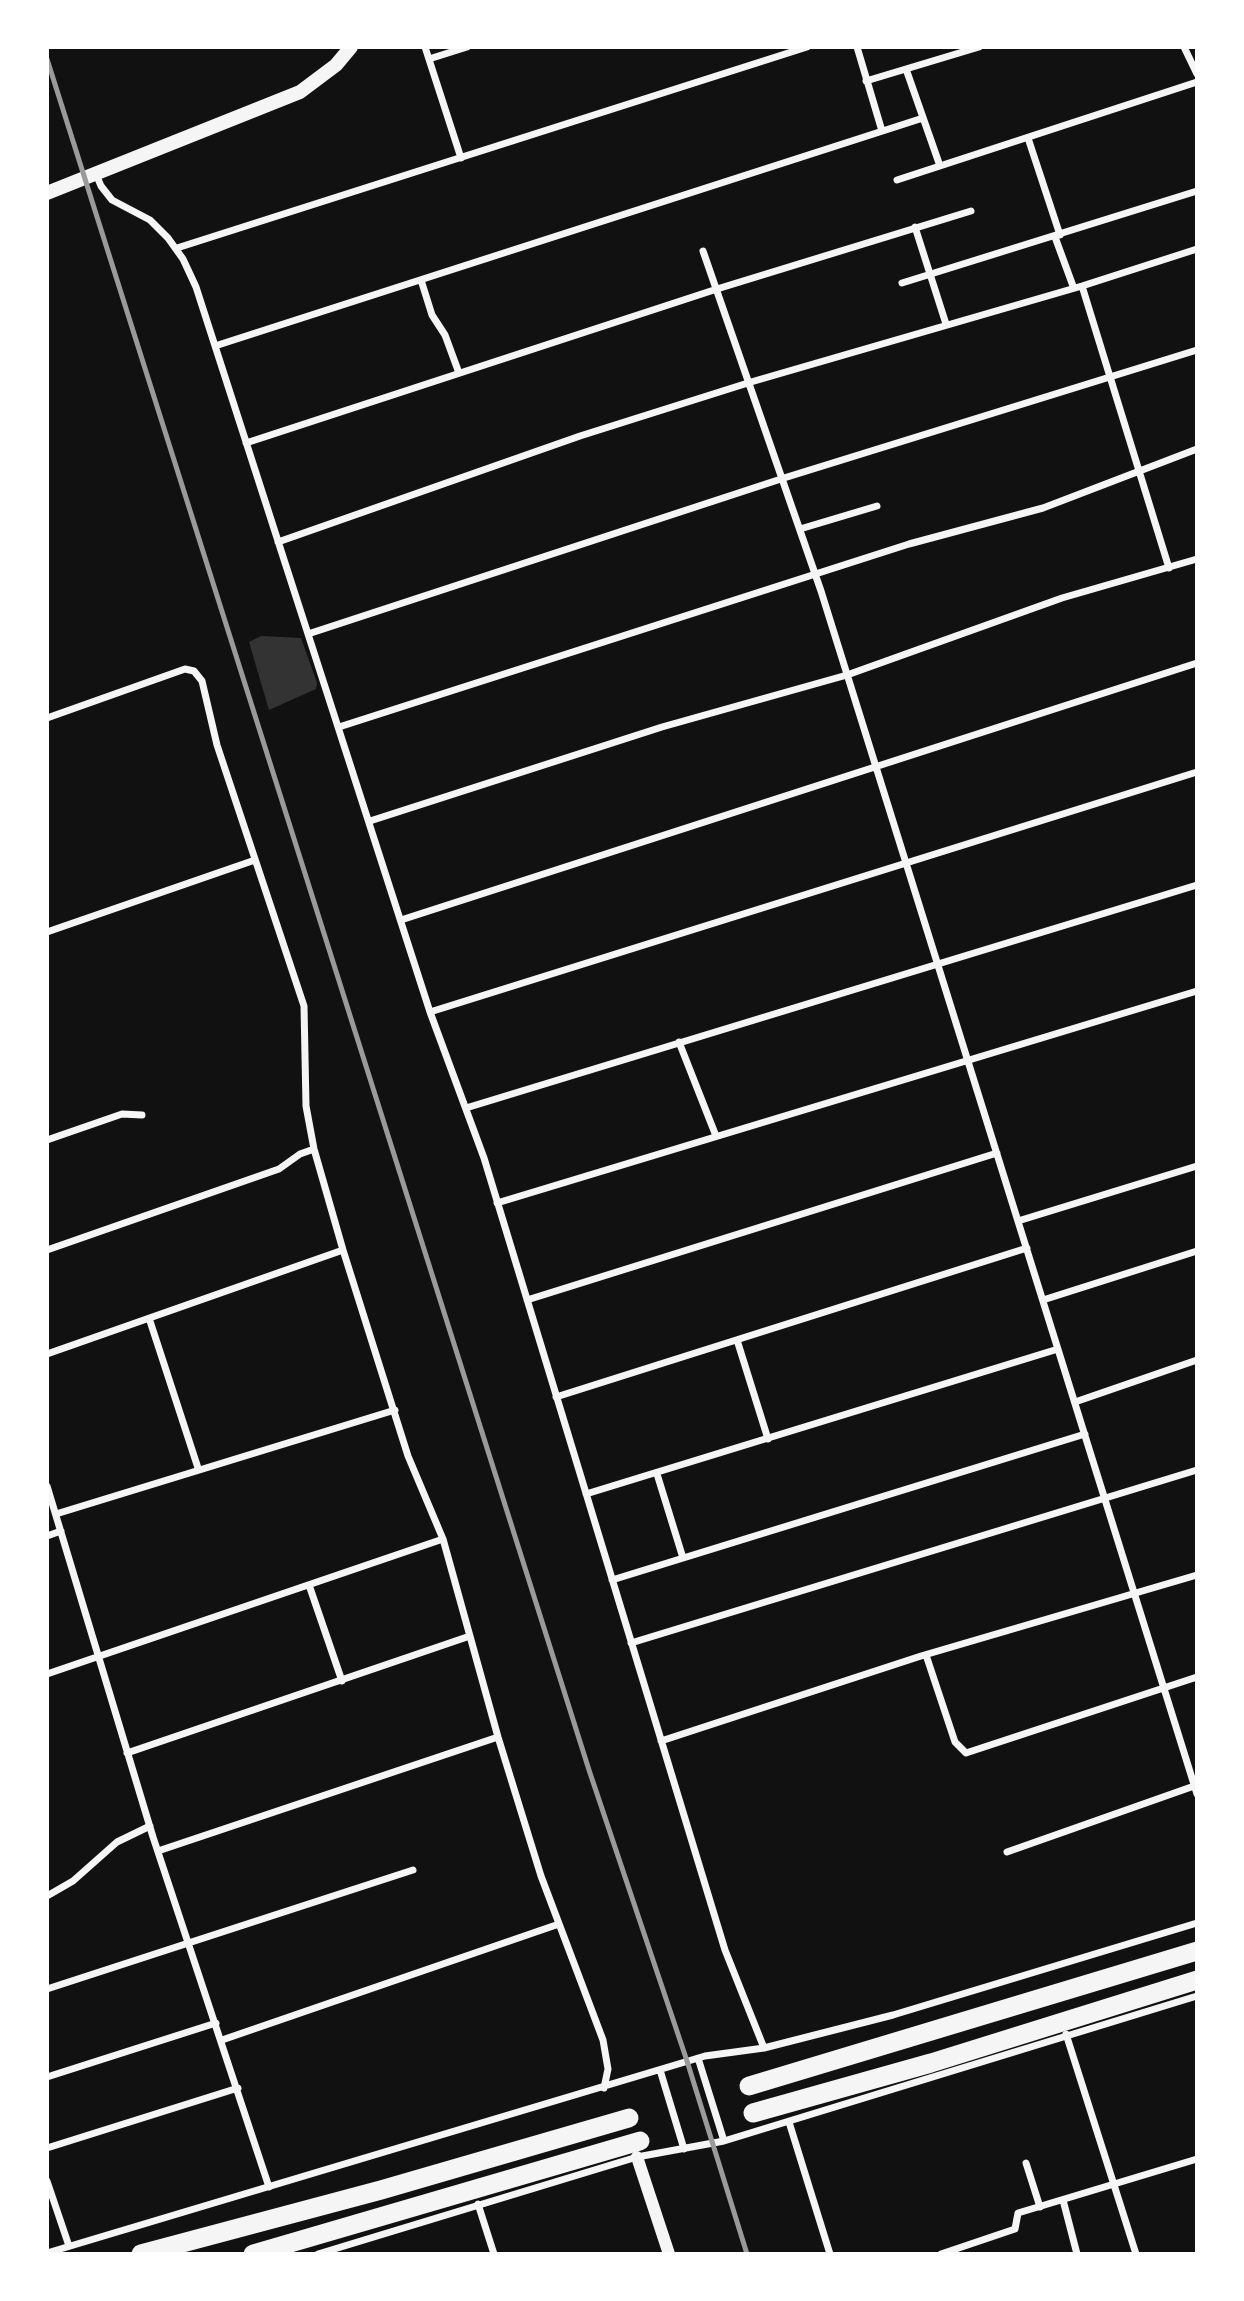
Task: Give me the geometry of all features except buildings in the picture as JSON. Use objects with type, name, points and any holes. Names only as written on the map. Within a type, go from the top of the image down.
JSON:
[{"type":"highway","points":[[750,2086],[1197,1951]]},
{"type":"highway","points":[[753,2113],[931,2063],[1197,1980]]},
{"type":"highway","points":[[141,2254],[381,2190],[629,2118]]},
{"type":"highway","points":[[253,2254],[638,2149]]},
{"type":"main road","points":[[47,193],[300,92],[336,65],[351,47]]},
{"type":"street","points":[[425,47],[461,158]]},
{"type":"street","points":[[429,59],[467,47]]},
{"type":"street","points":[[177,248],[807,47]]},
{"type":"street","points":[[857,47],[882,131]]},
{"type":"street","points":[[1184,47],[1197,74]]},
{"type":"street","points":[[866,81],[976,48]]},
{"type":"street","points":[[906,69],[940,166]]},
{"type":"street","points":[[897,180],[1197,82]]},
{"type":"street","points":[[215,346],[923,118]]},
{"type":"street","points":[[1028,138],[1073,286]]},
{"type":"street","points":[[96,173],[101,186],[112,200],[150,220],[177,248],[196,287],[430,1012],[466,1108],[497,1203],[725,1950],[764,2048]]},
{"type":"street","points":[[902,283],[1197,191]]},
{"type":"street","points":[[246,443],[717,289],[971,211]]},
{"type":"street","points":[[915,227],[946,324]]},
{"type":"street","points":[[278,542],[567,441],[751,382],[1073,286],[1082,286],[1197,249]]},
{"type":"street","points":[[703,251],[751,382],[816,576],[1196,1788],[1007,1852]]},
{"type":"street","points":[[421,280],[432,315],[445,335],[460,373]]},
{"type":"street","points":[[1082,286],[1113,378],[1169,568]]},
{"type":"street","points":[[308,634],[784,478],[1197,350]]},
{"type":"street","points":[[339,727],[909,544],[1043,508],[1140,468],[1197,449]]},
{"type":"street","points":[[800,528],[877,506]]},
{"type":"street","points":[[370,821],[662,727],[847,675],[1062,598],[1197,559]]},
{"type":"street","points":[[401,920],[1197,663]]},
{"type":"street","points":[[47,718],[185,669],[194,671],[202,681],[218,745],[304,1006],[306,1106],[314,1149],[343,1250],[417,1480],[443,1539],[498,1737],[559,1924],[603,2040],[608,2069],[604,2088]]},
{"type":"street","points":[[430,1012],[1197,772]]},
{"type":"street","points":[[47,932],[255,860]]},
{"type":"street","points":[[466,1108],[1197,885]]},
{"type":"street","points":[[497,1203],[1197,991]]},
{"type":"street","points":[[679,1042],[692,1079],[703,1095],[716,1136]]},
{"type":"street","points":[[47,1140],[122,1114],[142,1115]]},
{"type":"street","points":[[47,1250],[279,1170],[300,1154],[314,1149]]},
{"type":"street","points":[[527,1300],[997,1153]]},
{"type":"street","points":[[1018,1221],[1197,1166]]},
{"type":"street","points":[[556,1397],[1027,1248]]},
{"type":"street","points":[[47,1354],[343,1250]]},
{"type":"street","points":[[1043,1300],[1197,1251]]},
{"type":"street","points":[[149,1318],[198,1468]]},
{"type":"street","points":[[737,1340],[768,1440]]},
{"type":"street","points":[[586,1494],[1058,1349]]},
{"type":"street","points":[[1075,1402],[1197,1360]]},
{"type":"street","points":[[56,1514],[198,1468],[395,1410]]},
{"type":"street","points":[[612,1580],[1085,1434]]},
{"type":"street","points":[[631,1643],[1197,1470]]},
{"type":"street","points":[[657,1474],[683,1558]]},
{"type":"street","points":[[47,1486],[150,1826],[269,2187]]},
{"type":"street","points":[[47,1536],[61,1531]]},
{"type":"street","points":[[47,1674],[443,1539]]},
{"type":"street","points":[[661,1741],[926,1654],[1197,1575]]},
{"type":"street","points":[[309,1585],[342,1681]]},
{"type":"street","points":[[127,1753],[470,1636]]},
{"type":"street","points":[[926,1654],[955,1742],[966,1753],[1197,1677]]},
{"type":"street","points":[[158,1851],[498,1737]]},
{"type":"street","points":[[47,1896],[73,1881],[117,1842],[150,1826]]},
{"type":"street","points":[[47,1989],[413,1870]]},
{"type":"street","points":[[47,2253],[698,2058],[764,2048],[893,2015],[1197,1923]]},
{"type":"street","points":[[222,2040],[559,1924]]},
{"type":"street","points":[[318,2254],[478,2204],[638,2149],[684,2149],[724,2141],[1197,1996]]},
{"type":"street","points":[[47,2077],[216,2023]]},
{"type":"street","points":[[1066,2035],[1136,2254]]},
{"type":"street","points":[[698,2058],[724,2141]]},
{"type":"street","points":[[660,2070],[684,2149]]},
{"type":"street","points":[[47,2148],[238,2088]]},
{"type":"street","points":[[789,2122],[830,2254]]},
{"type":"street","points":[[638,2149],[669,2254]]},
{"type":"street","points":[[941,2254],[1015,2228],[1016,2214],[1197,2159]]},
{"type":"street","points":[[1026,2163],[1040,2207]]},
{"type":"street","points":[[47,2181],[69,2246]]},
{"type":"street","points":[[1063,2200],[1077,2254]]},
{"type":"street","points":[[478,2204],[494,2254]]},
{"type":"shaded area","points":[[261,636],[301,638],[317,683],[316,689],[269,710],[249,642]]},
{"type":"railway","points":[[47,59],[589,1770],[687,2061],[747,2254]]}]
